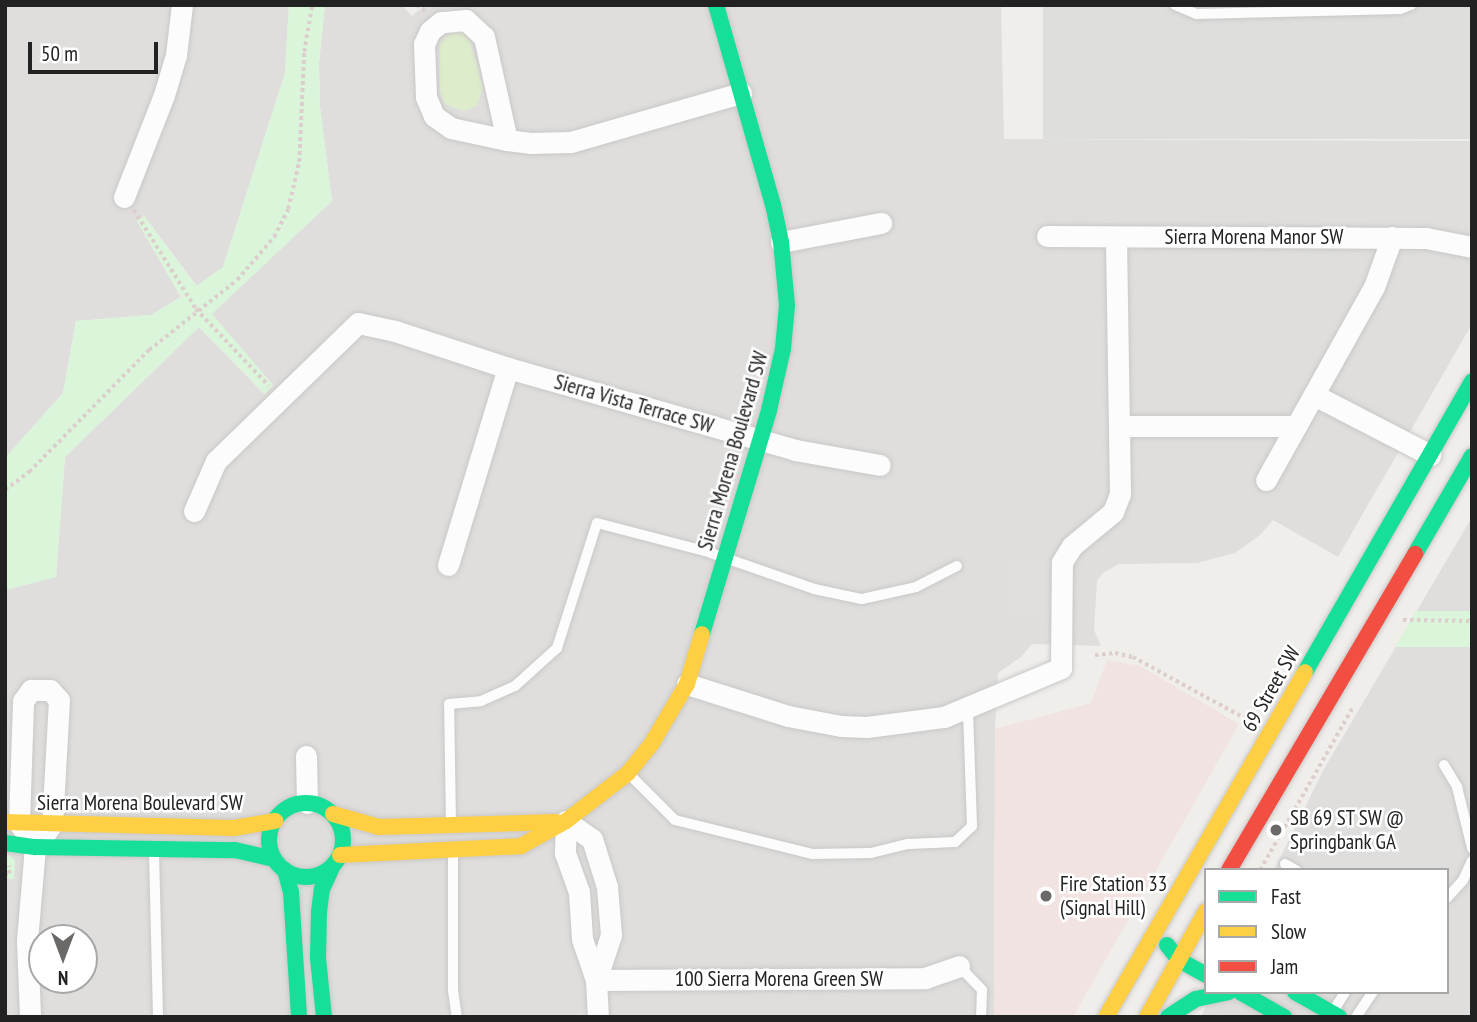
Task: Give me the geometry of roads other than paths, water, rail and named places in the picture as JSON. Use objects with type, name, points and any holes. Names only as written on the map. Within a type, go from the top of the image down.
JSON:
[{"type":"street","points":[[124,197],[164,95],[176,55],[182,5]]},
{"type":"street","name":"Sierra Morena Boulevard SW","points":[[336,861],[521,846],[566,821],[628,773],[652,743],[687,684],[759,440],[783,349],[787,305],[781,242],[716,5]]},
{"type":"street","points":[[507,140],[484,37],[466,20],[441,22],[430,31],[424,44],[426,97],[430,110],[451,128],[507,140],[530,143],[571,142],[741,93]]},
{"type":"street","points":[[781,242],[881,223]]},
{"type":"street","name":"Sierra Morena Manor SW","points":[[1047,236],[1392,237],[1426,238],[1464,243],[1472,247]]},
{"type":"street","points":[[687,684],[788,716],[841,726],[893,726],[968,709],[1061,668],[1062,562],[1072,546],[1113,512],[1120,494],[1116,237]]},
{"type":"street","points":[[1266,480],[1374,287],[1392,237]]},
{"type":"street","name":"Sierra Vista Terrace SW","points":[[194,511],[216,461],[358,323],[396,331],[508,368],[794,450],[880,465]]},
{"type":"street","points":[[448,565],[508,368]]},
{"type":"street","name":"69 Street SW","points":[[1106,1017],[1472,382]]},
{"type":"street","points":[[1314,395],[1430,455]]},
{"type":"street","points":[[1119,426],[1296,426]]},
{"type":"street","points":[[1230,868],[1472,456]]},
{"type":"street","points":[[30,1017],[27,941],[35,847],[52,824],[59,700],[50,690],[31,690],[23,701],[12,822],[35,847]]},
{"type":"street","points":[[306,756],[307,803]]},
{"type":"street","points":[[299,1017],[293,907],[269,836],[275,821],[287,809],[307,803],[319,805],[333,814],[379,827],[566,821],[592,839],[607,887],[611,935],[596,980]]},
{"type":"street","points":[[324,1017],[318,958],[319,912],[322,889],[336,861],[344,835],[333,814]]},
{"type":"street","name":"Sierra Morena Boulevard SW","points":[[12,822],[234,828],[275,821]]},
{"type":"street","points":[[566,821],[565,853],[579,892],[582,939],[596,980],[598,1017]]},
{"type":"street","name":"Sierra Morena Boulevard SW","points":[[5,843],[35,847],[235,850],[279,865]]},
{"type":"street","points":[[279,865],[309,877],[336,861]]},
{"type":"street","points":[[1147,1017],[1204,915]]},
{"type":"street","points":[[1156,932],[1191,939],[1204,946]]},
{"type":"street","points":[[1156,932],[1178,960],[1204,974]]},
{"type":"street","name":"100 Sierra Morena Green SW","points":[[596,980],[925,978],[959,966]]},
{"type":"street","points":[[1168,1017],[1196,999],[1219,994]]},
{"type":"street","points":[[1244,994],[1284,1017]]},
{"type":"street","points":[[1298,994],[1334,1015]]},
{"type":"lane","points":[[1175,5],[1196,14],[1400,9],[1411,5]]},
{"type":"lane","points":[[457,1017],[453,990],[449,704],[481,701],[515,685],[557,649],[597,523],[725,558],[814,589],[862,599],[916,587],[957,566]]},
{"type":"lane","points":[[628,773],[675,820],[812,854],[871,853],[908,844],[955,842],[972,826],[968,709]]},
{"type":"lane","points":[[1444,765],[1457,787],[1472,848]]},
{"type":"lane","points":[[154,850],[158,1017]]},
{"type":"lane","points":[[1449,896],[1463,880],[1472,861]]},
{"type":"lane","points":[[959,966],[982,990],[981,1017]]},
{"type":"lane","points":[[1334,1015],[1344,994]]},
{"type":"lane","points":[[1356,1017],[1372,994]]},
{"type":"place","name":"SB 69 ST SW @ Springbank GA","points":[[1276,830]]},
{"type":"place","name":"Fire Station 33 (Signal Hill)","points":[[1046,896]]}]
